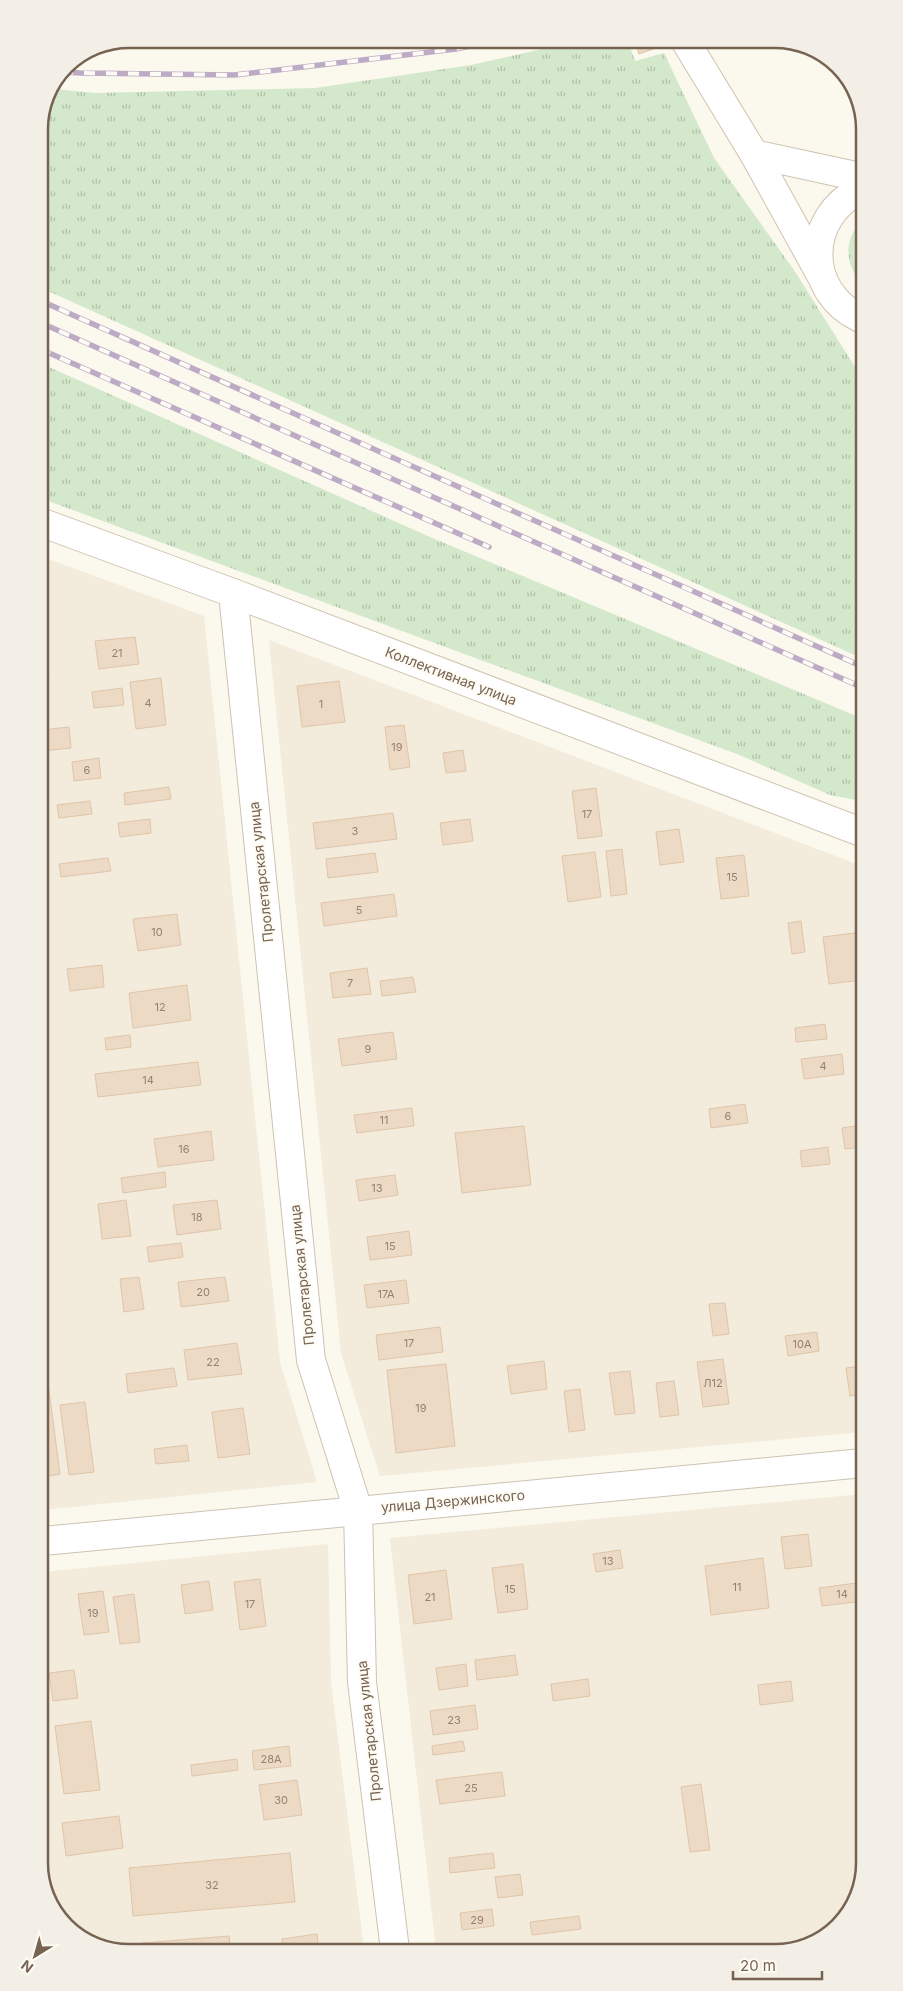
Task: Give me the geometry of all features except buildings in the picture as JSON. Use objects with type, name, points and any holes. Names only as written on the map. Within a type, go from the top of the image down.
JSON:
[{"type":"street","points":[[689,48],[754,154],[827,286],[856,333]]},
{"type":"street","points":[[754,154],[856,176]]},
{"type":"street","points":[[856,193],[841,202],[825,224],[818,250],[818,264],[827,286],[846,310],[856,316]]},
{"type":"street","name":"Коллективная улица","points":[[48,525],[233,593],[856,830]]},
{"type":"street","name":"Пролетарская улица","points":[[233,593],[311,1360],[358,1510],[362,1682],[394,1943]]},
{"type":"street","name":"улица Дзержинского","points":[[48,1541],[856,1464]]},
{"type":"path","points":[[725,48],[727,54]]},
{"type":"shaded area","points":[[48,559],[204,616],[280,1362],[317,1482],[48,1509]]},
{"type":"shaded area","points":[[269,640],[856,864],[856,1433],[380,1476],[341,1353]]},
{"type":"shaded area","points":[[856,1495],[856,1863],[851,1889],[842,1908],[832,1920],[824,1927],[801,1939],[775,1944],[435,1943],[390,1538]]},
{"type":"shaded area","points":[[328,1544],[331,1682],[363,1943],[123,1943],[102,1939],[88,1933],[71,1920],[61,1908],[52,1889],[48,1863],[48,1572]]},
{"type":"green space","points":[[546,48],[630,48],[635,61],[664,53],[714,158],[794,270],[856,369],[856,656],[48,291],[48,123],[50,107],[58,89],[95,93],[315,88],[471,65]]},
{"type":"green space","points":[[856,228],[856,275],[851,267],[848,252],[851,236]]},
{"type":"green space","points":[[48,367],[430,537],[856,716],[856,800],[830,795],[737,754],[48,501]]},
{"type":"railway","points":[[70,72],[234,75],[461,48]]},
{"type":"railway","points":[[48,304],[856,664]]},
{"type":"railway","points":[[48,326],[856,685]]},
{"type":"railway","points":[[48,353],[489,547]]}]
